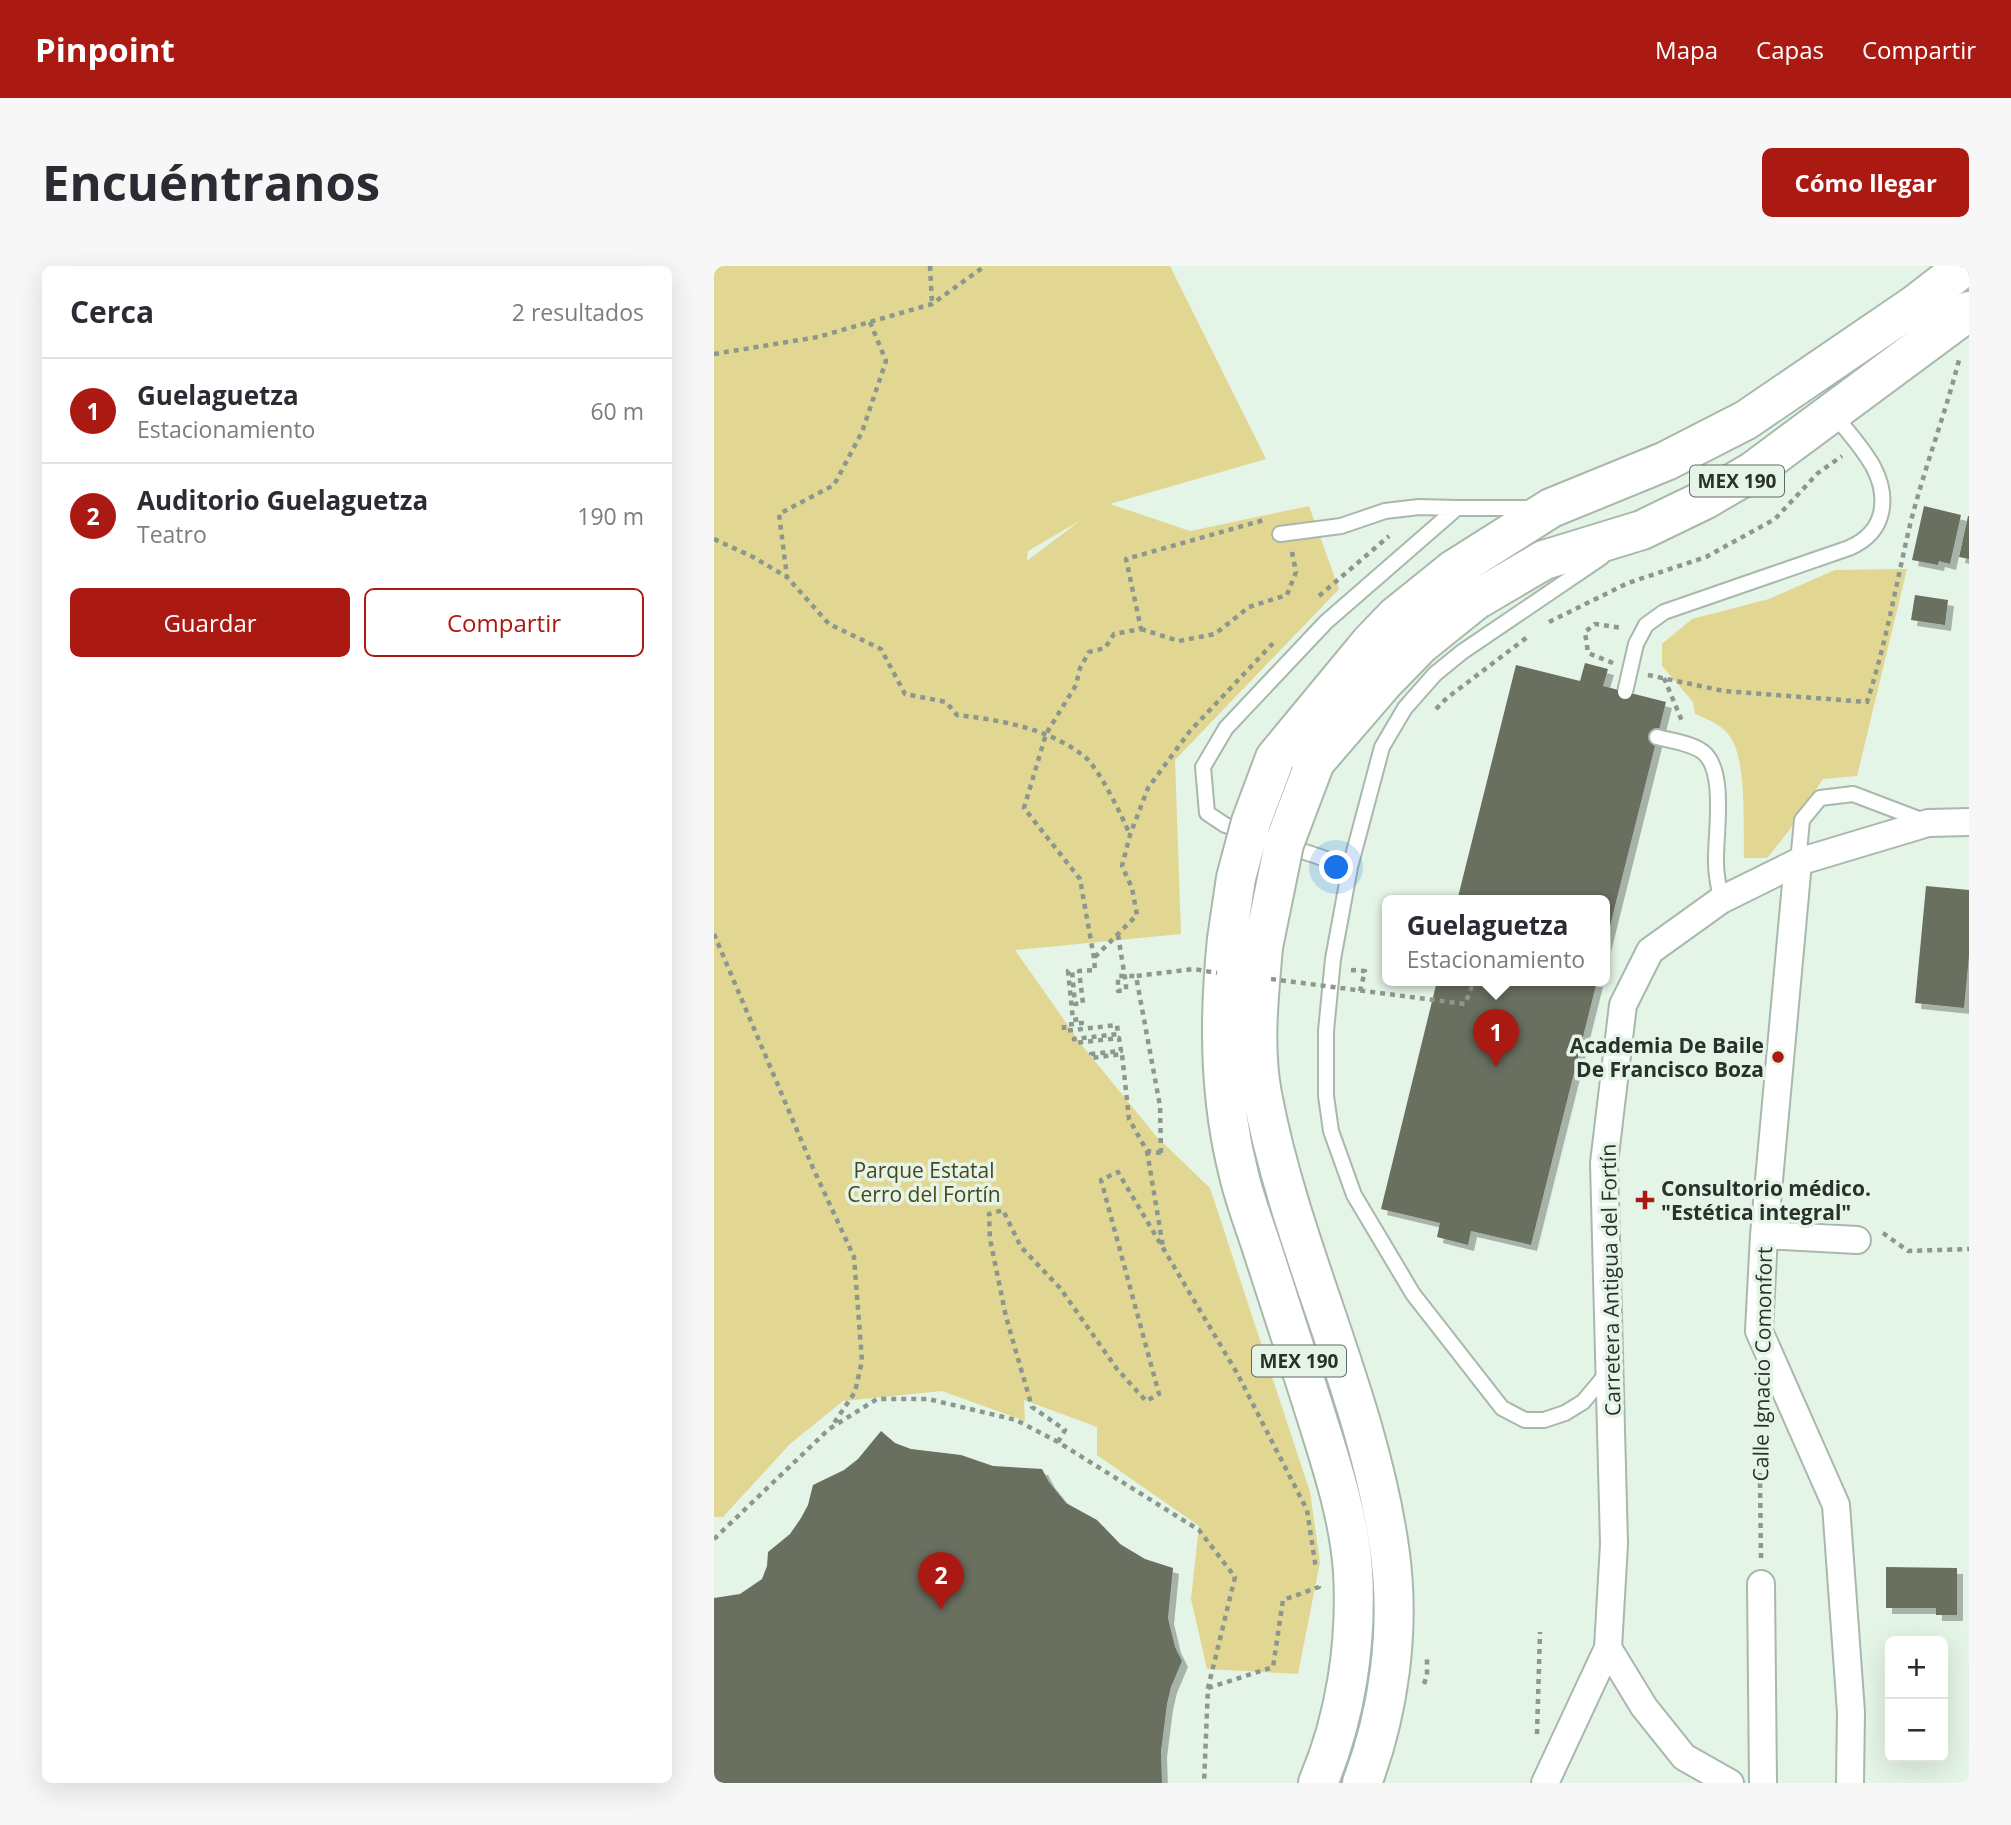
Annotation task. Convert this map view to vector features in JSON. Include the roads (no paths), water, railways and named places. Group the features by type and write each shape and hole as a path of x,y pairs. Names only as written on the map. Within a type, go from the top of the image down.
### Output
{"main road":[{"name":"MEX 190","path":"1318,1783 1339,1723 1348,1680 1353,1570 1348,1531 1334,1471 1237,1163 1227,1112 1221,1033 1223,956 1236,878 1248,834 1275,758 1370,643 1396,616 1453,570 1551,508 1666,461 1746,420 1916,304 1965,266"},
{"name":"MEX 190","path":"1362,1783 1375,1746 1392,1649 1390,1554 1360,1423 1292,1209 1262,1094 1259,1067 1258,1006 1261,962 1284,844 1315,762 1383,683 1420,645 1476,600 1544,560 1642,530 1704,500 1752,472 1969,311"}],"street":[{"name":"Carretera Antigua del Fortín","path":"1545,1783 1608,1648 1614,1544 1604,1163 1623,1005 1650,951 1721,900 1798,862 1928,823 1969,822"},
{"name":"Calle Ignacio Comonfort","path":"1798,862 1764,1235 1759,1331 1836,1505 1851,1712 1850,1783"},
{"path":"1764,1235 1857,1240"},
{"path":"1761,1584 1763,1783"},
{"path":"1608,1648 1644,1707 1685,1757 1730,1783"}],"lane":[{"path":"1625,692 1638,639 1651,621 1664,612 1849,548 1868,537 1874,530 1880,516 1882,489 1874,467 1832,412"},
{"path":"1280,534 1342,527 1385,511 1419,507 1551,508"},
{"path":"1350,867 1225,825 1206,813 1203,767 1226,728 1326,622 1457,508"},
{"path":"1610,1370 1583,1402 1565,1413 1544,1420 1525,1420 1502,1408 1413,1294 1354,1195 1331,1131 1326,1096 1326,1031 1333,958 1350,867 1382,747 1393,726 1420,690 1462,652 1642,530"},
{"path":"1657,737 1694,747 1709,758 1716,771 1716,864 1721,900"},
{"path":"1798,862 1802,820 1820,798 1853,794 1928,823"}],"place":[{"name":"Academia De Baile De Francisco Boza","path":"1778,1057"},
{"name":"Guelaguetza","path":"1496,1067"},
{"name":"Consultorio médico. \"Estética integral\"","path":"1645,1200"},
{"name":"Auditorio Guelaguetza","path":"941,1610"}],"park label":[{"name":"Parque Estatal Cerro del Fortín","path":"924,1182"}]}
